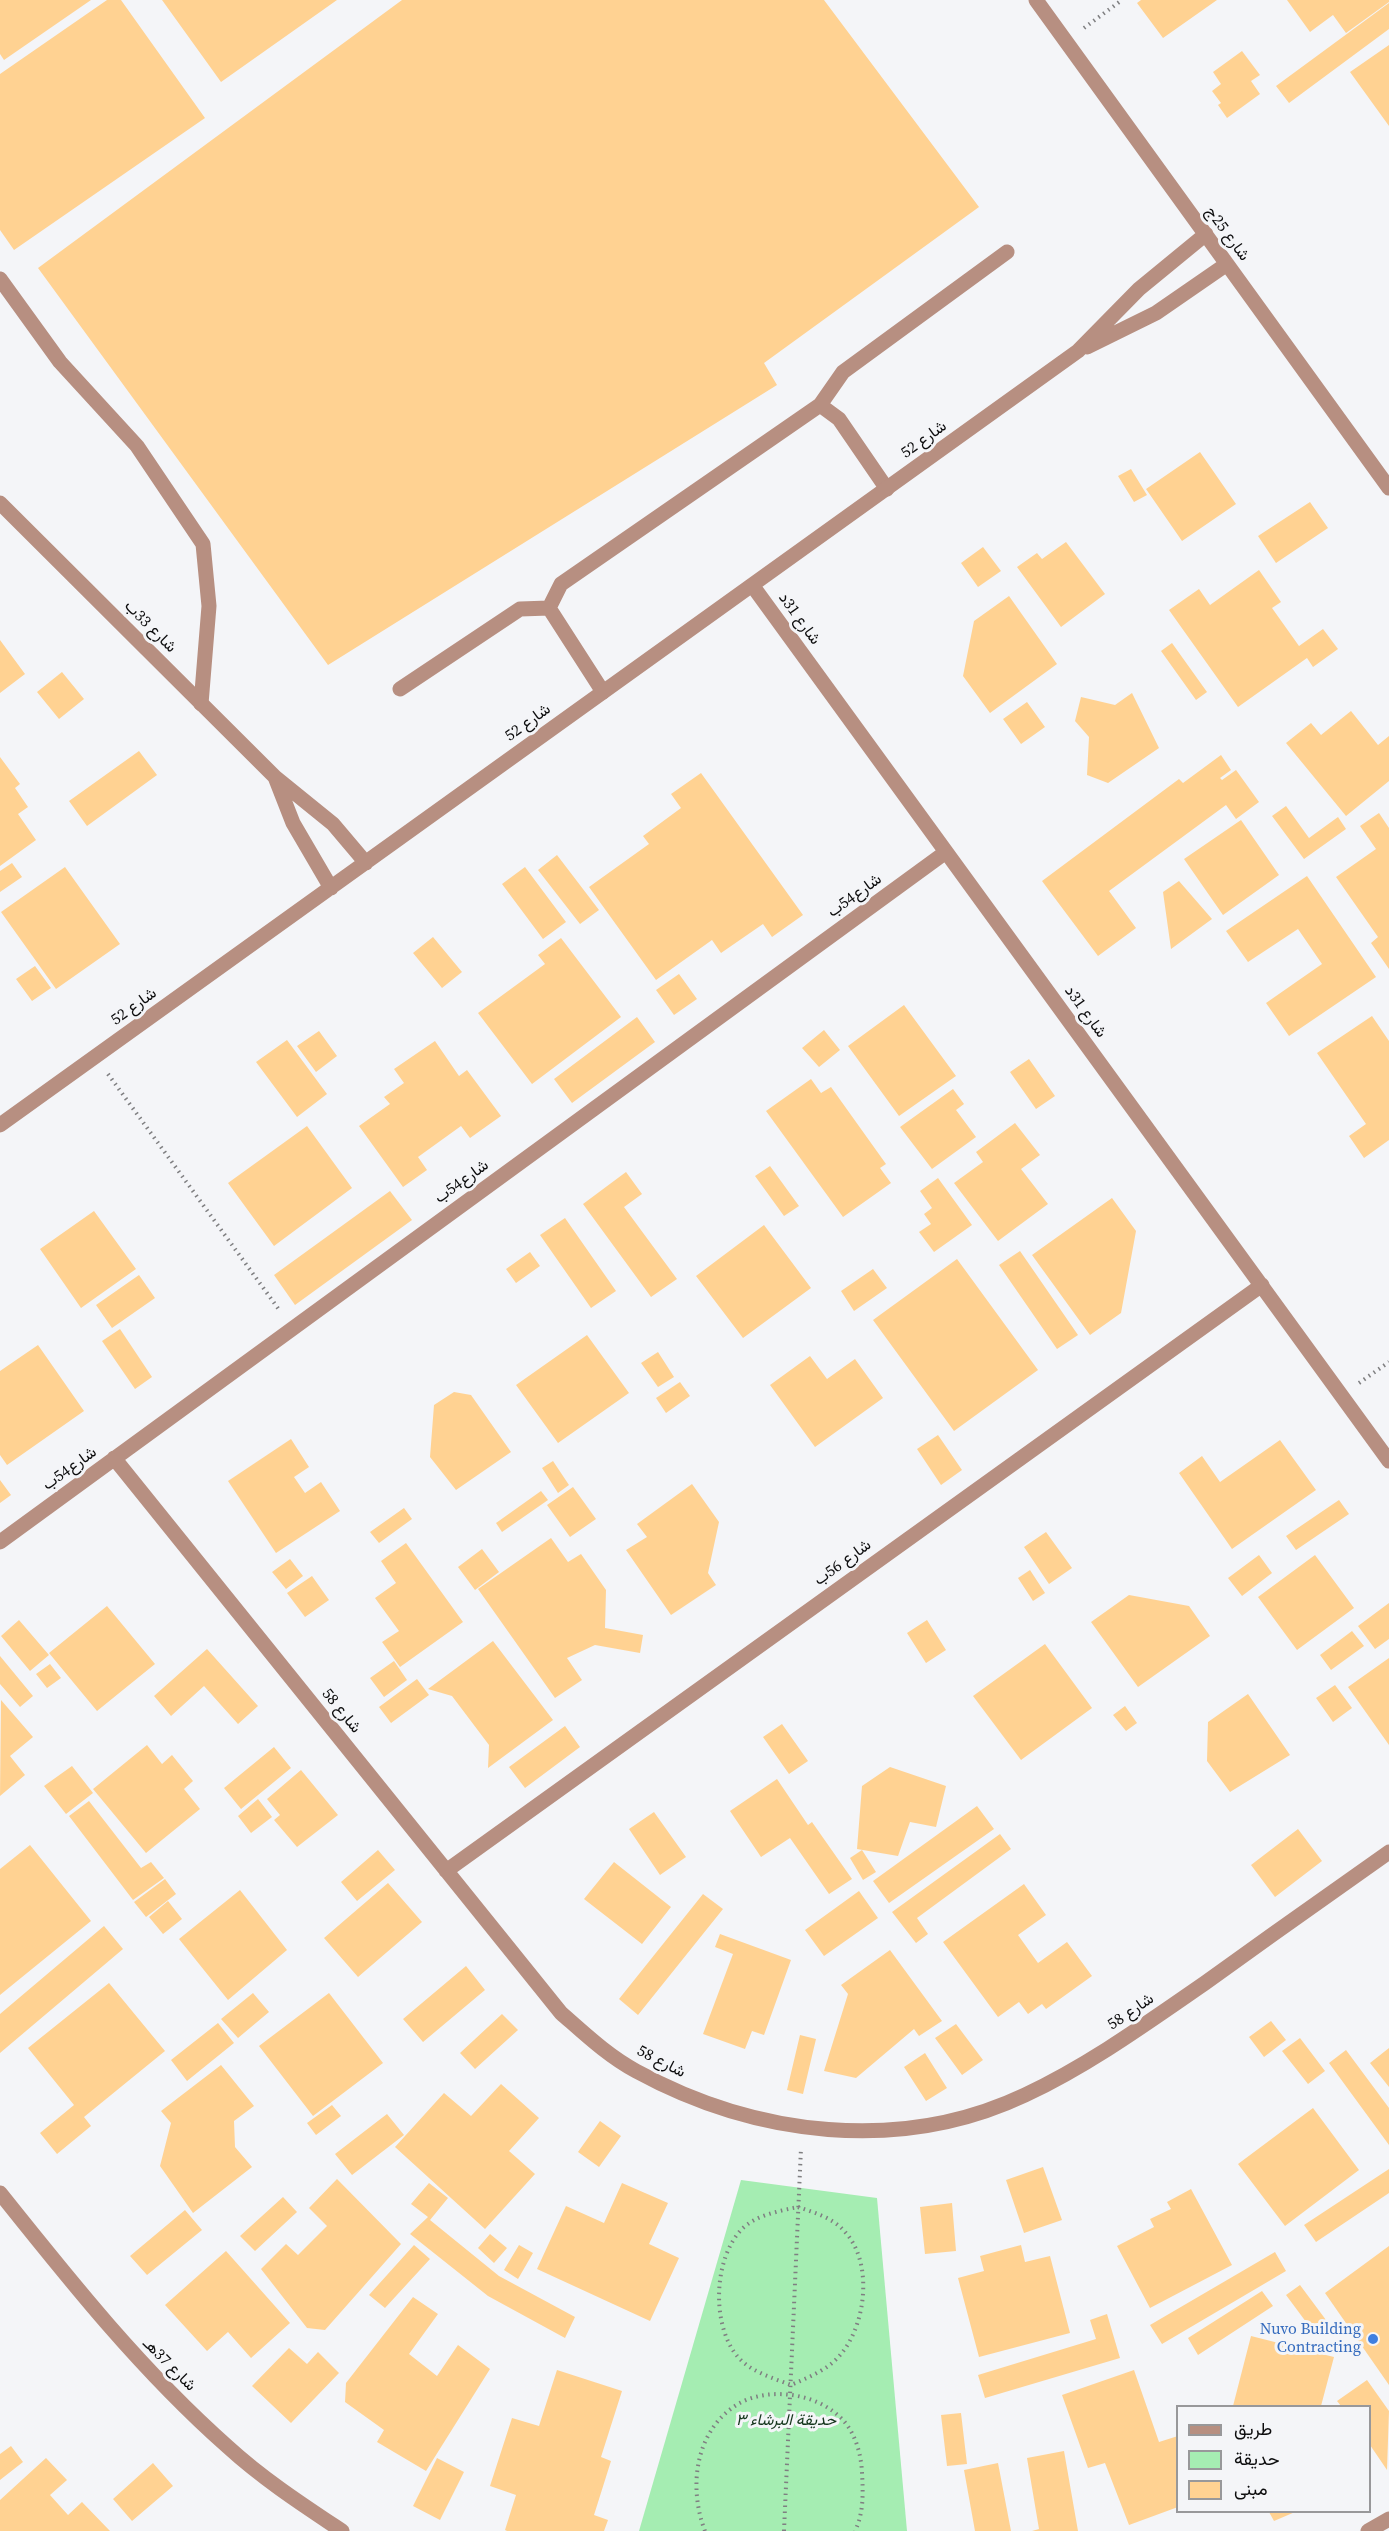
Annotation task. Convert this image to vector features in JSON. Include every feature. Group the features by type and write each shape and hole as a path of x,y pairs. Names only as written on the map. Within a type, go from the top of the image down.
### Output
{"street":[{"name":"شارع 25ج","path":"1036,0 1389,488"},
{"name":"شارع 52","path":"0,1125 1078,351 1139,289 1206,234"},
{"path":"549,608 561,584 820,405 843,372 1007,252"},
{"name":"شارع 52","path":"1078,351 1156,313 1227,264"},
{"path":"0,279 60,362 137,446 203,544 208,606 201,704"},
{"path":"820,405 839,419 887,489"},
{"name":"شارع 33ب","path":"0,503 275,777 333,824 366,863"},
{"name":"شارع 31د","path":"752,585 1389,1461"},
{"path":"400,689 520,609 549,608"},
{"path":"549,608 603,692"},
{"name":"شارع 33ب","path":"275,777 293,823 331,888"},
{"name":"شارع54ب","path":"0,1542 946,852"},
{"name":"شارع 56ب","path":"446,1871 1262,1285"},
{"name":"شارع 58","path":"114,1458 561,2013 596,2044 634,2071 686,2094 760,2120 801,2128 856,2132 926,2126 959,2119 1025,2096 1082,2066 1144,2025 1389,1852"},
{"name":"شارع 37هـ","path":"0,2193 78,2292 124,2345 173,2395 229,2448 289,2496 342,2531"},
{"path":"1368,2531 1389,2518"}],"path":[{"path":"1066,41 1122,0"},
{"path":"95,1057 293,1328"},
{"path":"1342,1396 1389,1362"},
{"path":"784,2531 801,2128"},
{"path":"798,2207 823,2215 846,2232 859,2253 863,2278 862,2304 855,2332 841,2355 819,2373 790,2385 761,2374 738,2357 724,2332 719,2309 720,2278 727,2251 743,2228 765,2215 798,2207"},
{"path":"705,2531 699,2518 696,2494 697,2469 703,2445 726,2413 740,2403 764,2395 790,2395 810,2399 830,2409 846,2424 856,2441 861,2460 863,2504 855,2531"}],"green space":[{"name":"حديقة البرشاء ٣","path":"741,2180 877,2198 907,2531 639,2531"}],"building":[{"path":"0,0 91,0 4,60 0,54"},
{"path":"107,0 121,0 205,118 14,250 0,230 0,74"},
{"path":"162,0 337,0 221,82"},
{"path":"402,0 824,0 979,207 764,363 777,385 328,665 38,268"},
{"path":"1141,0 1217,0 1163,38 1137,3"},
{"path":"1287,0 1389,0 1389,2 1346,33 1333,15 1310,32"},
{"path":"1389,3 1389,29 1289,103 1276,86"},
{"path":"1389,45 1389,126 1350,72"},
{"path":"1242,51 1260,75 1251,81 1260,94 1227,118 1218,105 1221,103 1212,91 1221,84 1213,72"},
{"path":"1200,452 1236,504 1182,541 1146,489"},
{"path":"1131,469 1147,495 1134,502 1118,476"},
{"path":"1310,502 1328,528 1276,563 1258,536"},
{"path":"1066,542 1105,594 1061,627 1017,567 1037,553 1042,559"},
{"path":"983,547 1001,571 978,587 961,563"},
{"path":"1259,570 1281,602 1272,608 1299,646 1323,629 1338,649 1313,667 1307,658 1238,707 1169,610 1199,589 1210,605"},
{"path":"1009,596 1057,664 990,713 963,676 974,621"},
{"path":"0,640 25,674 0,693"},
{"path":"1172,643 1207,692 1196,700 1161,651"},
{"path":"62,672 84,699 59,719 37,692"},
{"path":"1132,693 1159,748 1108,783 1087,775 1089,737 1075,721 1081,697 1115,705"},
{"path":"1027,702 1045,727 1021,744 1003,719"},
{"path":"1351,711 1378,745 1389,736 1389,781 1346,816 1286,743 1311,723 1321,735"},
{"path":"139,751 157,775 87,826 69,801"},
{"path":"1221,755 1231,770 1220,778 1222,780 1236,770 1259,802 1236,819 1226,805 1109,891 1136,928 1098,956 1042,881 1179,779 1183,783"},
{"path":"0,757 20,784 15,788 28,807 18,814 36,840 0,866"},
{"path":"701,773 803,915 772,937 763,924 721,953 712,940 656,980 589,887 649,844 643,836 681,808 671,794"},
{"path":"1286,806 1309,838 1338,817 1346,829 1304,859 1272,816"},
{"path":"1379,813 1389,828 1389,969 1371,943 1378,937 1336,877 1376,849 1360,826"},
{"path":"1241,820 1279,875 1223,915 1184,859"},
{"path":"557,855 599,910 580,924 538,870"},
{"path":"12,863 22,877 0,892 0,871"},
{"path":"65,867 120,944 56,989 1,912"},
{"path":"525,867 566,922 543,939 502,884"},
{"path":"1307,876 1376,977 1289,1036 1266,1003 1322,964 1298,929 1248,962 1226,931"},
{"path":"1179,881 1212,919 1171,949 1163,892"},
{"path":"433,937 462,972 442,988 413,953"},
{"path":"561,938 621,1017 532,1084 478,1013 545,964 538,955"},
{"path":"35,966 51,988 32,1001 16,979"},
{"path":"679,974 697,999 674,1015 656,990"},
{"path":"904,1005 956,1076 899,1116 848,1046"},
{"path":"1372,1016 1389,1041 1389,1140 1364,1158 1349,1136 1366,1124 1317,1053"},
{"path":"637,1017 655,1042 572,1103 554,1079"},
{"path":"824,1030 840,1050 819,1067 802,1048"},
{"path":"319,1031 337,1056 316,1072 297,1046"},
{"path":"287,1040 327,1094 297,1117 256,1062"},
{"path":"435,1041 459,1076 467,1070 501,1116 470,1138 461,1126 418,1157 427,1170 403,1187 359,1126 390,1104 384,1097 404,1083 394,1069"},
{"path":"1029,1059 1055,1096 1036,1109 1010,1072"},
{"path":"811,1079 821,1093 831,1087 886,1164 880,1168 891,1183 843,1217 766,1111"},
{"path":"953,1089 964,1104 956,1110 976,1137 932,1169 900,1127"},
{"path":"1015,1123 1040,1155 1021,1169 1048,1204 998,1241 954,1183 983,1162 976,1152"},
{"path":"307,1126 352,1188 274,1246 228,1183"},
{"path":"770,1166 799,1206 784,1216 755,1176"},
{"path":"626,1172 642,1194 624,1207 677,1279 651,1297 583,1204"},
{"path":"938,1178 972,1225 934,1252 919,1232 931,1224 924,1214 932,1208 920,1191"},
{"path":"390,1191 412,1220 295,1305 274,1275"},
{"path":"1112,1198 1136,1231 1121,1313 1090,1335 1032,1255"},
{"path":"94,1211 136,1269 81,1308 40,1249"},
{"path":"565,1218 616,1291 591,1308 540,1235"},
{"path":"764,1225 811,1288 743,1338 696,1276"},
{"path":"1020,1251 1078,1335 1057,1349 999,1265"},
{"path":"530,1252 540,1266 516,1283 506,1269"},
{"path":"957,1259 1038,1370 954,1431 873,1320"},
{"path":"873,1269 887,1288 854,1311 841,1291"},
{"path":"139,1275 155,1298 112,1328 96,1305"},
{"path":"120,1329 152,1377 135,1389 102,1341"},
{"path":"587,1335 629,1393 558,1443 516,1385"},
{"path":"38,1345 84,1411 7,1465 0,1455 0,1371"},
{"path":"658,1352 674,1377 658,1387 641,1363"},
{"path":"810,1356 827,1379 855,1359 883,1398 815,1447 770,1385"},
{"path":"680,1382 690,1396 666,1413 656,1398"},
{"path":"454,1392 471,1395 511,1452 456,1490 430,1457 434,1405"},
{"path":"938,1435 962,1470 941,1485 917,1449"},
{"path":"291,1439 309,1467 294,1477 305,1493 321,1482 340,1511 276,1553 228,1481"},
{"path":"1280,1440 1316,1490 1232,1549 1179,1473 1202,1456 1220,1482"},
{"path":"553,1461 569,1485 558,1493 542,1468"},
{"path":"0,1480 11,1495 0,1503"},
{"path":"692,1484 719,1522 708,1573 716,1585 671,1615 626,1550 647,1537 637,1524"},
{"path":"573,1487 596,1519 570,1537 547,1505"},
{"path":"541,1491 548,1500 502,1532 496,1523"},
{"path":"1339,1500 1349,1514 1296,1550 1286,1536"},
{"path":"404,1508 412,1519 379,1543 370,1532"},
{"path":"1046,1532 1072,1568 1049,1584 1024,1547"},
{"path":"551,1538 568,1562 581,1554 606,1590 605,1628 643,1635 640,1653 595,1645 567,1658 582,1680 555,1698 478,1589"},
{"path":"406,1543 463,1622 400,1667 382,1642 399,1631 375,1598 396,1583 381,1561"},
{"path":"482,1549 499,1572 475,1590 458,1567"},
{"path":"1259,1555 1272,1573 1242,1596 1228,1578"},
{"path":"1315,1555 1354,1608 1297,1650 1258,1597"},
{"path":"290,1559 303,1576 286,1589 272,1572"},
{"path":"1030,1570 1045,1593 1033,1601 1018,1578"},
{"path":"312,1576 329,1600 305,1617 287,1593"},
{"path":"1129,1595 1189,1606 1210,1636 1138,1687 1091,1622"},
{"path":"1389,1603 1389,1639 1375,1649 1358,1626"},
{"path":"107,1606 155,1664 97,1711 49,1653"},
{"path":"19,1620 49,1655 30,1671 1,1636"},
{"path":"927,1620 946,1650 926,1663 907,1633"},
{"path":"1352,1631 1364,1646 1331,1670 1320,1655"},
{"path":"493,1641 553,1720 488,1768 489,1745 452,1696 428,1689"},
{"path":"1045,1644 1092,1708 1021,1760 973,1696"},
{"path":"207,1649 258,1706 238,1724 204,1686 171,1716 154,1696"},
{"path":"0,1656 33,1696 20,1707 0,1684"},
{"path":"1389,1658 1389,1745 1348,1687"},
{"path":"394,1661 407,1680 384,1697 370,1678"},
{"path":"50,1664 61,1678 47,1688 36,1674"},
{"path":"417,1679 429,1695 391,1723 379,1707"},
{"path":"1335,1685 1352,1708 1333,1722 1316,1698"},
{"path":"1248,1694 1290,1755 1230,1792 1207,1761 1208,1722"},
{"path":"1,1700 33,1737 10,1756 25,1775 0,1796"},
{"path":"1125,1706 1137,1723 1126,1731 1113,1715"},
{"path":"782,1724 808,1761 789,1774 763,1737"},
{"path":"565,1726 580,1747 525,1788 509,1767"},
{"path":"147,1745 162,1764 172,1755 193,1781 184,1789 200,1809 146,1853 93,1789"},
{"path":"274,1747 291,1768 241,1809 224,1788"},
{"path":"72,1766 93,1793 66,1814 44,1786"},
{"path":"890,1767 946,1786 936,1827 910,1822 898,1856 857,1849 862,1786"},
{"path":"301,1770 338,1815 297,1847 274,1820 280,1815 267,1799"},
{"path":"777,1779 808,1825 812,1822 852,1879 829,1894 790,1838 761,1857 730,1811"},
{"path":"258,1799 272,1817 251,1833 238,1816"},
{"path":"89,1801 141,1868 151,1862 164,1878 133,1900 69,1816"},
{"path":"977,1806 994,1829 889,1903 873,1881"},
{"path":"654,1812 686,1857 660,1875 629,1829"},
{"path":"1298,1829 1322,1861 1275,1897 1251,1865"},
{"path":"1000,1834 1011,1849 917,1918 928,1934 916,1943 892,1912"},
{"path":"30,1845 91,1921 0,1995 0,1869"},
{"path":"378,1850 395,1870 357,1901 341,1882"},
{"path":"862,1850 876,1872 863,1880 850,1858"},
{"path":"614,1862 671,1907 642,1944 584,1899"},
{"path":"165,1879 176,1894 146,1917 134,1902"},
{"path":"388,1883 422,1922 358,1977 324,1938"},
{"path":"1024,1884 1046,1915 1018,1935 1038,1963 1067,1942 1092,1976 1046,2009 1042,2004 1028,2014 1019,2002 998,2017 943,1942"},
{"path":"240,1890 287,1950 228,2000 179,1939"},
{"path":"859,1891 878,1918 824,1956 805,1930"},
{"path":"703,1894 723,1909 638,2015 619,1999"},
{"path":"168,1901 182,1919 163,1934 149,1917"},
{"path":"104,1926 123,1949 0,2053 0,2014"},
{"path":"720,1934 791,1960 764,2035 752,2031 745,2049 703,2034 733,1954 715,1947"},
{"path":"890,1950 942,2021 919,2036 914,2029 856,2078 824,2071 848,1994 841,1985"},
{"path":"466,1966 485,1990 423,2042 403,2019"},
{"path":"109,1983 165,2051 84,2117 91,2126 57,2154 40,2133 74,2105 28,2048"},
{"path":"253,1993 269,2012 238,2038 221,2019"},
{"path":"329,1993 383,2063 313,2116 259,2046"},
{"path":"502,2014 518,2030 475,2069 460,2053"},
{"path":"1271,2021 1286,2040 1264,2057 1249,2037"},
{"path":"218,2023 234,2043 187,2081 171,2060"},
{"path":"956,2024 983,2060 962,2075 935,2038"},
{"path":"800,2035 816,2039 803,2094 787,2090"},
{"path":"1300,2038 1325,2071 1308,2084 1282,2051"},
{"path":"1389,2048 1389,2087 1370,2063"},
{"path":"1346,2050 1389,2108 1389,2145 1329,2063"},
{"path":"925,2053 947,2088 926,2101 904,2067"},
{"path":"221,2065 254,2106 234,2121 235,2147 252,2167 193,2213 160,2166 171,2123 161,2111"},
{"path":"501,2084 539,2118 509,2151 535,2174 485,2229 395,2147 444,2093 471,2116"},
{"path":"332,2105 341,2116 316,2135 307,2123"},
{"path":"1313,2108 1359,2170 1285,2226 1238,2164"},
{"path":"387,2114 404,2135 352,2175 335,2154"},
{"path":"600,2121 621,2136 599,2167 578,2152"},
{"path":"1043,2167 1062,2220 1024,2233 1006,2180"},
{"path":"1389,2169 1389,2193 1316,2242 1304,2225"},
{"path":"337,2179 401,2244 325,2330 307,2328 261,2269 286,2244 298,2255 327,2226 309,2208"},
{"path":"429,2183 448,2198 430,2220 499,2276 575,2317 565,2338 488,2296 410,2234 428,2217 411,2204"},
{"path":"622,2183 668,2203 649,2244 679,2258 650,2321 537,2269 566,2206 604,2223"},
{"path":"1191,2189 1232,2265 1150,2308 1117,2246 1154,2227 1150,2219 1171,2209 1167,2202"},
{"path":"283,2197 297,2212 255,2251 240,2236"},
{"path":"952,2203 956,2251 925,2254 920,2207"},
{"path":"185,2210 202,2230 147,2275 130,2256"},
{"path":"490,2234 507,2248 494,2263 478,2248"},
{"path":"414,2245 430,2259 385,2308 369,2295"},
{"path":"519,2245 533,2253 518,2279 504,2270"},
{"path":"1021,2245 1025,2262 1050,2256 1070,2333 979,2357 958,2278 984,2271 980,2256"},
{"name":"Nuvo Building Contracting","path":"1389,2246 1389,2385 1325,2293"},
{"path":"226,2251 290,2323 251,2358 228,2332 207,2351 165,2305"},
{"path":"1275,2252 1286,2271 1162,2344 1150,2325"},
{"path":"1300,2285 1326,2320 1312,2330 1286,2295"},
{"path":"1262,2291 1273,2306 1198,2355 1188,2338"},
{"path":"413,2297 438,2314 409,2354 437,2376 458,2345 490,2369 426,2471 377,2442 384,2430 345,2402 346,2383"},
{"path":"1107,2314 1120,2358 985,2398 978,2375 1096,2339 1090,2320"},
{"path":"1251,2336 1334,2357 1321,2405 1233,2405"},
{"path":"289,2348 307,2364 318,2352 339,2373 291,2423 252,2386"},
{"path":"557,2370 622,2391 601,2457 611,2461 594,2515 608,2520 604,2531 507,2531 505,2530 516,2495 490,2486 512,2418 539,2426"},
{"path":"1134,2370 1159,2442 1176,2437 1176,2508 1129,2525 1105,2463 1088,2468 1062,2395"},
{"path":"1367,2380 1389,2411 1387,2470 1371,2446 1371,2405 1340,2405 1337,2401"},
{"path":"961,2413 967,2464 947,2466 941,2415"},
{"path":"11,2446 23,2462 0,2480 0,2454"},
{"path":"1064,2451 1078,2531 1032,2531 1039,2529 1027,2458"},
{"path":"46,2458 67,2480 50,2495 68,2515 82,2502 110,2531 0,2531 0,2500"},
{"path":"437,2458 464,2472 440,2520 413,2506"},
{"path":"153,2463 173,2486 132,2521 113,2499"},
{"path":"998,2463 1011,2531 975,2531 964,2470"},
{"path":"1270,2513 1293,2513 1274,2521"}],"place":[{"name":"Nuvo Building Contracting","path":"1373,2339"}]}
